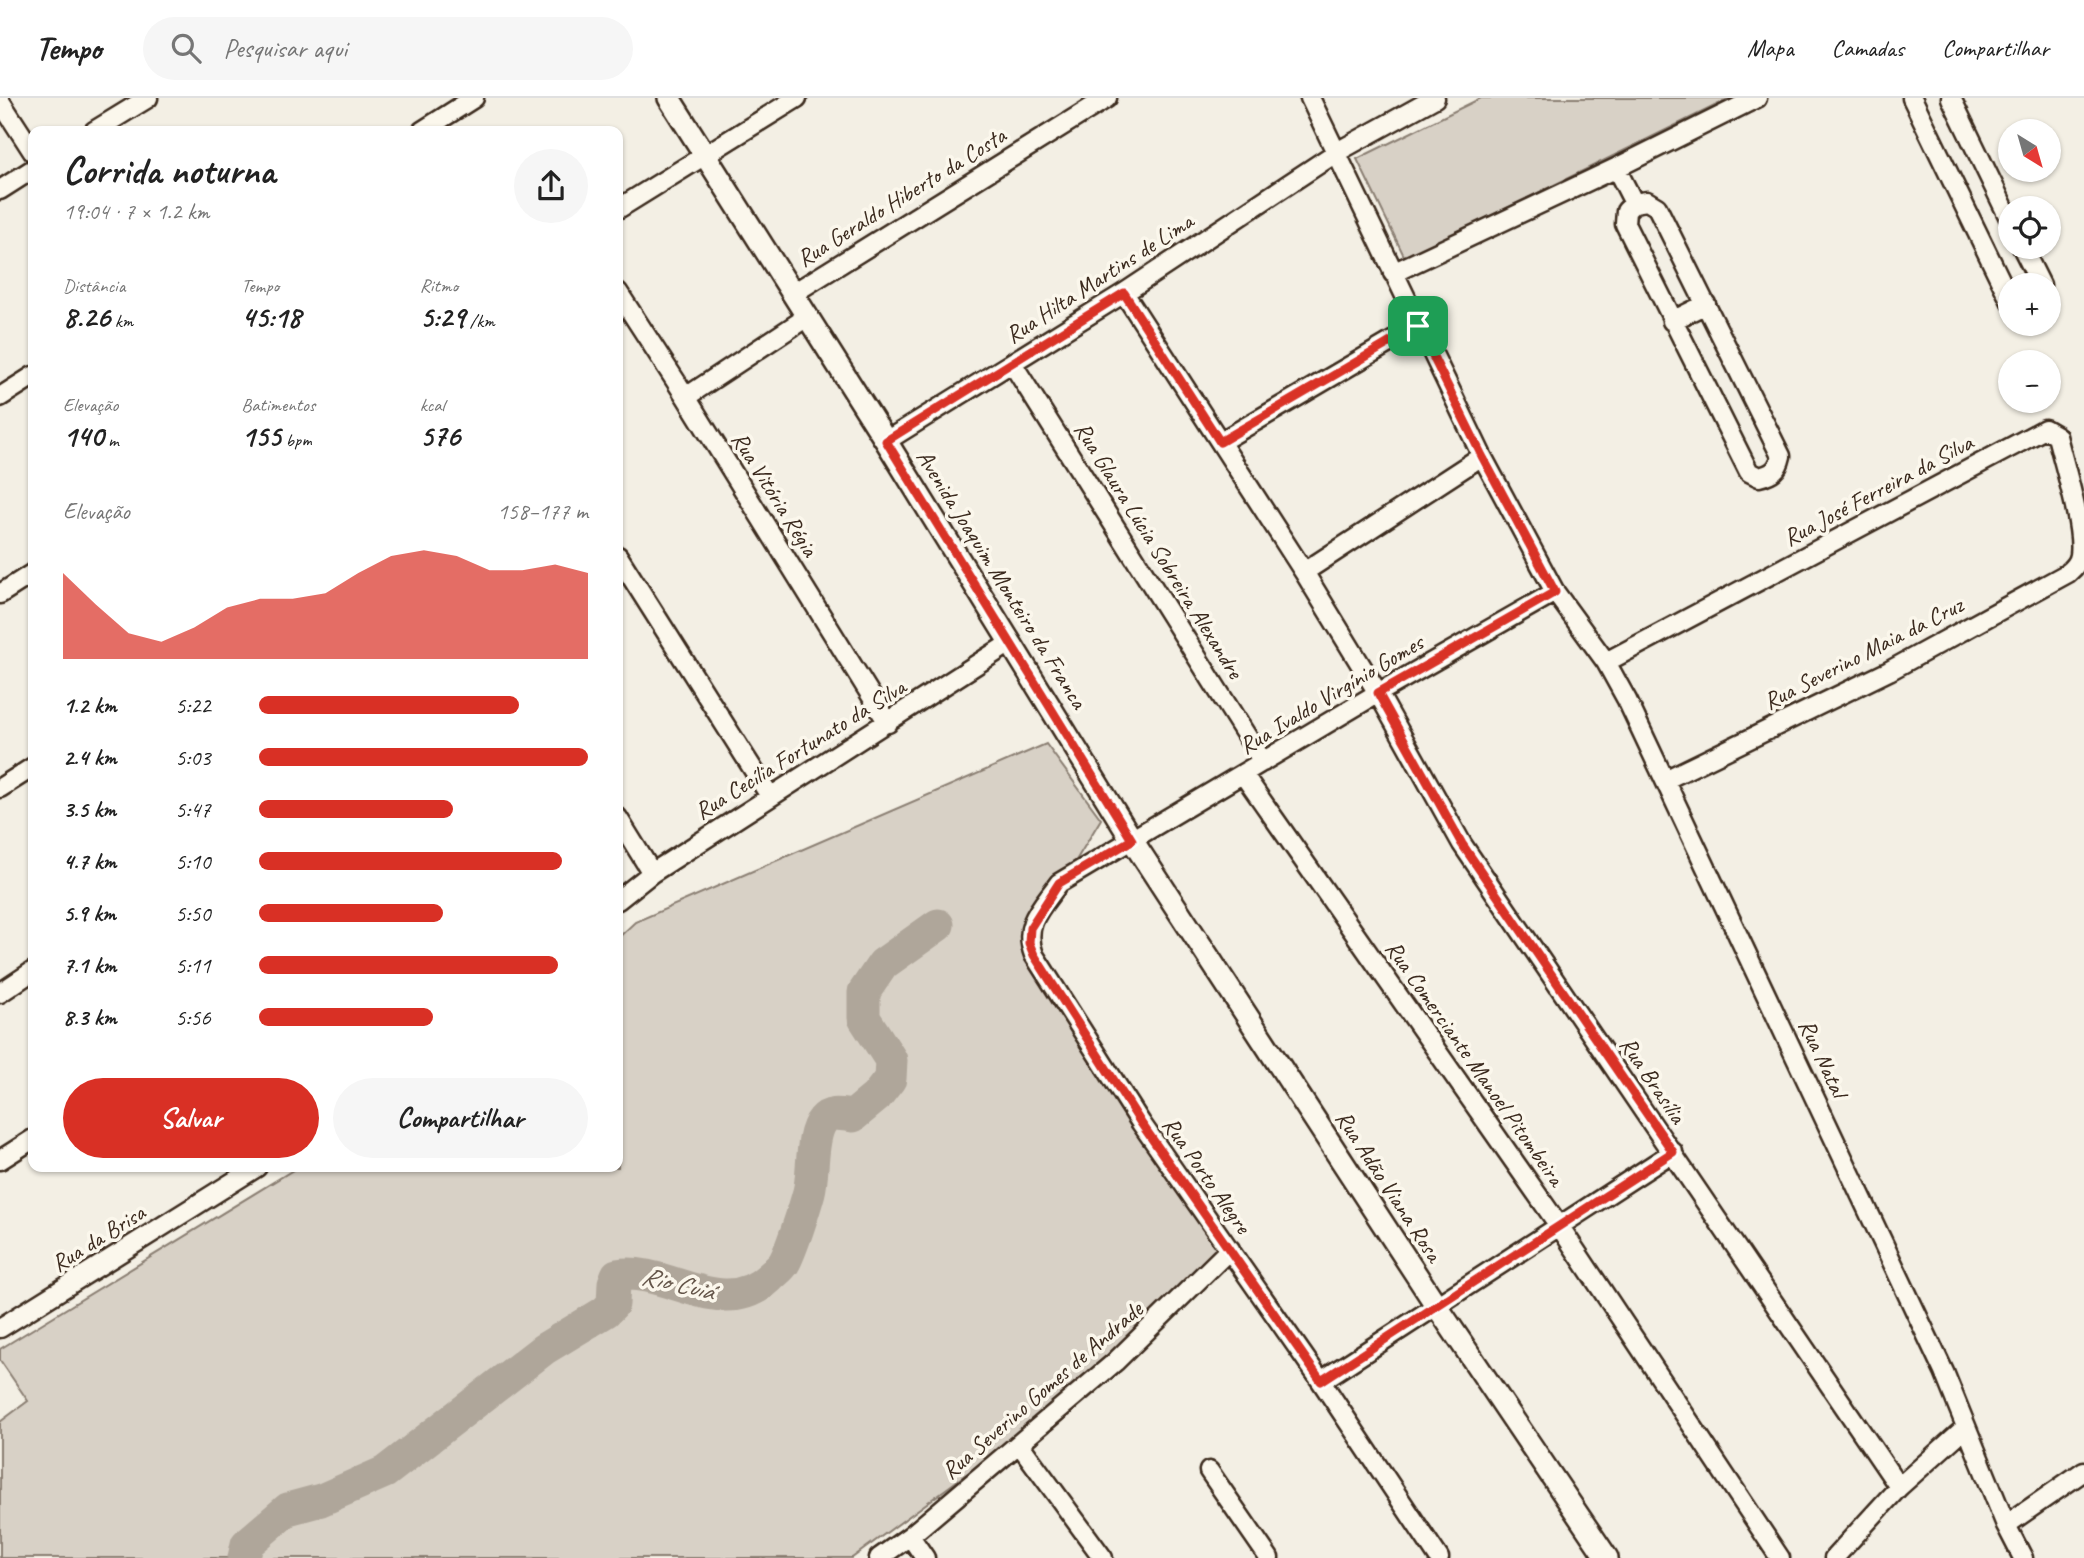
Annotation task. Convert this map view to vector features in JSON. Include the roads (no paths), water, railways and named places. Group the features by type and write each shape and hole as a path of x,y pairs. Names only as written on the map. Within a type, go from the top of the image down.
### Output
{"street":[{"path":"102,126 148,98"},
{"path":"430,126 474,98"},
{"name":"Avenida Joaquim Monteiro da Franca","path":"669,98 886,441 1132,840"},
{"path":"623,206 797,98"},
{"name":"Rua Geraldo Hiberto da Costa","path":"792,294 1107,98"},
{"name":"Rua Natal","path":"1310,98 1482,456 1555,592 1606,662 1665,780 1944,1372 2006,1525 2023,1558"},
{"name":"Rua Hilta Martins de Lima","path":"886,441 1124,293 1336,152 1435,98"},
{"path":"1393,273 1616,169 1757,98"},
{"path":"1912,98 1998,275"},
{"path":"1951,98 1998,196"},
{"path":"0,101 28,144"},
{"path":"1616,169 1634,203"},
{"path":"0,190 28,172"},
{"path":"1647,201 1657,207 1706,304 1781,456 1779,466 1770,475 1759,477 1749,472 1672,321 1625,224 1626,211 1634,203 1647,201"},
{"name":"Rua Brasília","path":"1124,293 1304,572 1378,693 1462,844 1899,1487"},
{"name":"Rua Vitória Régia","path":"623,300 888,723"},
{"path":"1672,321 1706,304"},
{"path":"686,397 807,317"},
{"path":"1220,442 1418,326"},
{"name":"Rua Glaura Lúcia Sobreira Alexandre","path":"1013,363 1263,762"},
{"path":"0,397 28,379"},
{"name":"Rua José Ferreira da Silva","path":"1606,662 2045,429 2057,436 2080,535 2078,563"},
{"path":"1304,572 1482,456"},
{"name":"Rua Severino Maia da Cruz","path":"1665,780 1889,671 2068,573 2078,563"},
{"path":"623,564 770,796"},
{"path":"0,594 28,576"},
{"name":"Rua Ivaldo Virgínio Gomes","path":"1132,840 1378,693 1555,592"},
{"name":"Rua Cecília Fortunato da Silva","path":"623,896 652,873 1010,643"},
{"path":"0,788 28,770"},
{"name":"Rua Comerciante Manoel Pitombeira","path":"1244,774 1560,1227 1780,1558"},
{"path":"623,826 652,873"},
{"name":"Rua Porto Alegre","path":"1132,840 1059,883 1030,928 1029,943 1034,955 1141,1123 1321,1381 1439,1558"},
{"name":"Rua Adão Viana Rosa","path":"1132,840 1436,1305 1608,1558"},
{"path":"0,993 28,974"},
{"path":"0,1160 28,1142"},
{"path":"1321,1381 1673,1152"},
{"name":"Rua da Brisa","path":"0,1328 249,1172"},
{"name":"Rua Severino Gomes de Andrade","path":"879,1558 1020,1444 1115,1362 1230,1249"},
{"path":"1834,1558 1899,1487 1966,1427"},
{"path":"1020,1444 1103,1558"},
{"path":"1209,1471 1269,1558"},
{"path":"2006,1525 2084,1471"},
{"path":"909,1536 925,1558"}],"waterway":[{"name":"Rio Cuiá","path":"244,1558 247,1544 288,1509 321,1500 385,1472 544,1349 605,1312 613,1304 617,1275 636,1274 694,1290 733,1295 751,1290 769,1278 783,1265 798,1229 811,1184 816,1135 823,1120 829,1115 853,1116 876,1097 890,1079 891,1060 864,1018 864,992 883,964 938,925"}]}
